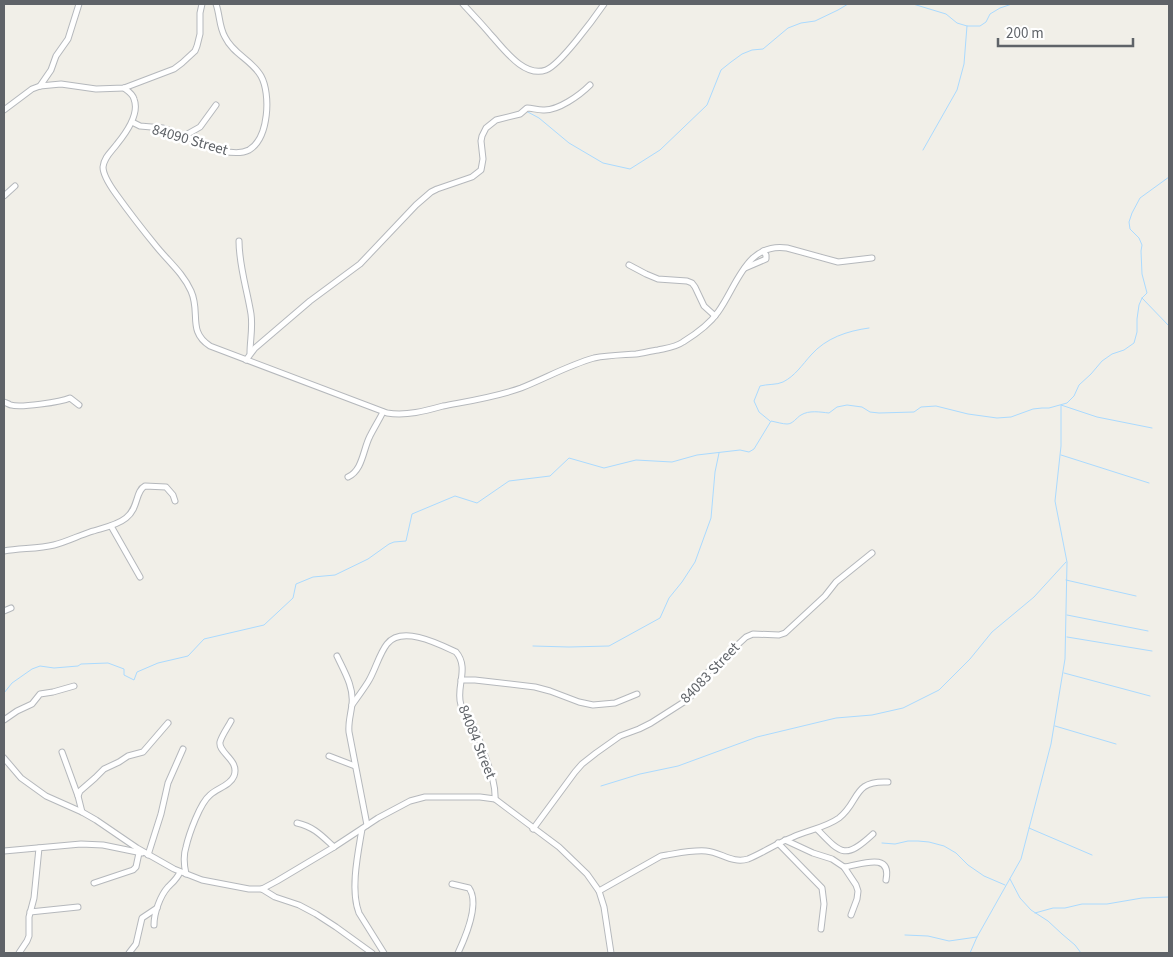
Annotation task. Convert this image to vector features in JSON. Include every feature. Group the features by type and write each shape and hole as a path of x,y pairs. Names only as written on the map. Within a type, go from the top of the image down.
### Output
{"street":[{"path":"40,86 48,75 56,56 68,39 79,4"},
{"path":"4,110 32,89 40,86 62,84 96,89 124,88 174,69 195,51 200,34 202,4"},
{"name":"84090 Street","path":"132,122 140,126 163,128 223,151 242,153 251,149 259,141 266,126 267,92 264,80 260,73 233,50 224,36 216,4"},
{"path":"462,4 514,60 530,69 541,71 552,67 560,59 591,23 604,4"},
{"path":"246,360 250,353 310,301 356,268 416,205 431,192 472,177 481,170 483,159 481,139 486,128 496,120 520,114 525,110 552,109 572,99 590,85"},
{"path":"124,88 135,100 132,122 106,159 103,170 129,213 156,247 182,274 188,284 195,304 197,331 200,339 210,346 383,412 406,414 486,398 523,387 585,361 602,356 636,354 681,344 715,316 743,269 754,256 764,251 775,248 787,248 838,262 872,258"},
{"path":"184,136 200,127 216,105"},
{"path":"4,196 16,186"},
{"path":"238,241 240,265 251,315 250,353"},
{"path":"629,265 658,278 692,283 704,306 715,316"},
{"path":"4,402 18,406 62,401 70,398 79,405"},
{"path":"348,477 354,474 359,466 369,437 383,412"},
{"path":"4,551 55,545 111,526 130,515 137,503 140,488 145,486 166,487 173,495 175,501"},
{"path":"111,526 140,577"},
{"name":"84083 Street","path":"533,829 582,764 620,736 651,723 687,700 696,691 708,672 746,637 754,634 779,635 788,631 825,596 839,579 872,553"},
{"path":"4,611 11,608"},
{"name":"84084 Street","path":"352,705 368,682 384,648 391,639 400,636 414,636 456,652 462,663 461,707 477,734 494,785 495,799"},
{"path":"337,656 350,686 352,705 349,728 367,825"},
{"path":"461,680 535,687 593,705 615,703 637,694"},
{"path":"4,720 32,704 40,694 74,686"},
{"path":"154,925 157,908 166,889 183,873 185,848 200,808 207,796 228,784 233,777 234,765 220,746 220,742 231,721"},
{"path":"78,796 80,791 104,768 128,756 143,752 168,723"},
{"path":"147,854 159,823 167,786 182,749"},
{"path":"62,752 82,812"},
{"path":"329,756 355,766"},
{"path":"4,758 17,775 34,788 46,796 82,812 147,854 183,873 212,882 243,888 262,889 275,897 299,905 341,930 372,953"},
{"path":"598,891 661,856 707,851 733,860 753,857 778,843 834,821 841,816 865,786 873,782 888,782"},
{"path":"262,889 402,804 424,797 480,797 495,799 559,848 587,874 598,891 606,916 611,953"},
{"path":"297,822 307,825 318,832 334,846"},
{"path":"362,829 356,867 356,905 384,953"},
{"path":"817,829 834,846 841,850 856,848 873,834"},
{"path":"785,840 813,853 832,859 844,867 856,885 858,893 851,915"},
{"path":"778,843 822,888 824,904 821,929"},
{"path":"4,850 81,844 103,845 147,854"},
{"path":"18,953 27,942 29,936 30,912 34,898 39,848"},
{"path":"94,883 133,870 139,853"},
{"path":"844,867 877,861 886,867 886,880"},
{"path":"452,884 468,888 473,896 467,933 458,953"},
{"path":"30,912 78,907"},
{"path":"130,953 136,944 142,918 157,908"}],"waterway":[{"path":"526,111 539,118 569,143 603,163 630,169 660,150 707,105 721,70 731,62 742,54 752,50 763,49 788,28 801,23 815,21 848,4"},
{"path":"913,4 946,14 957,23 967,26 980,26 986,22 990,14 1012,4"},
{"path":"923,150 957,90 964,64 967,26"},
{"path":"4,693 12,683 32,669 40,666 54,668 108,663 124,669 124,675 134,680 137,672 158,663 188,656 204,639 264,625 293,598 296,584 313,577 335,575 368,559 389,544 406,541 412,514 455,496 477,503 509,481 550,476 569,458 604,468 636,460 672,462 697,455 740,450 749,452 754,449 771,421 789,424 807,412 829,413 837,407 847,405 862,407 870,412 879,413 914,412 921,407 936,406 968,414 997,418 1011,417 1033,409 1049,408 1067,403 1074,396 1079,385 1102,361 1134,343 1137,332 1139,305 1147,293 1142,274 1142,245 1139,238 1130,229 1129,222 1140,198 1169,177"},
{"path":"1142,298 1169,326"},
{"path":"770,421 759,412 754,401 760,386 778,384 787,380 817,349 830,340 845,333 869,328"},
{"path":"970,953 1021,859 1051,744 1065,659 1067,562 1055,501 1061,446 1061,405 1097,417 1152,428"},
{"path":"533,646 609,646 660,618 669,598 695,562 711,518 715,472 719,453"},
{"path":"1061,455 1149,483"},
{"path":"601,786 640,774 678,766 757,737 836,718 872,715 903,708 939,690 970,659 992,632 1034,597 1066,562"},
{"path":"1066,580 1136,596"},
{"path":"1067,615 1148,631"},
{"path":"1067,637 1152,651"},
{"path":"1064,673 1150,696"},
{"path":"1055,726 1116,744"},
{"path":"1029,828 1092,855"},
{"path":"882,843 895,844 918,841 944,846 956,853 968,865 984,876 1005,885"},
{"path":"1010,879 1020,898 1031,910 1048,921 1075,945 1081,953"},
{"path":"1035,913 1053,908 1065,908 1082,904 1107,904 1142,898 1169,897"},
{"path":"905,935 928,936 949,941 977,937"}]}
